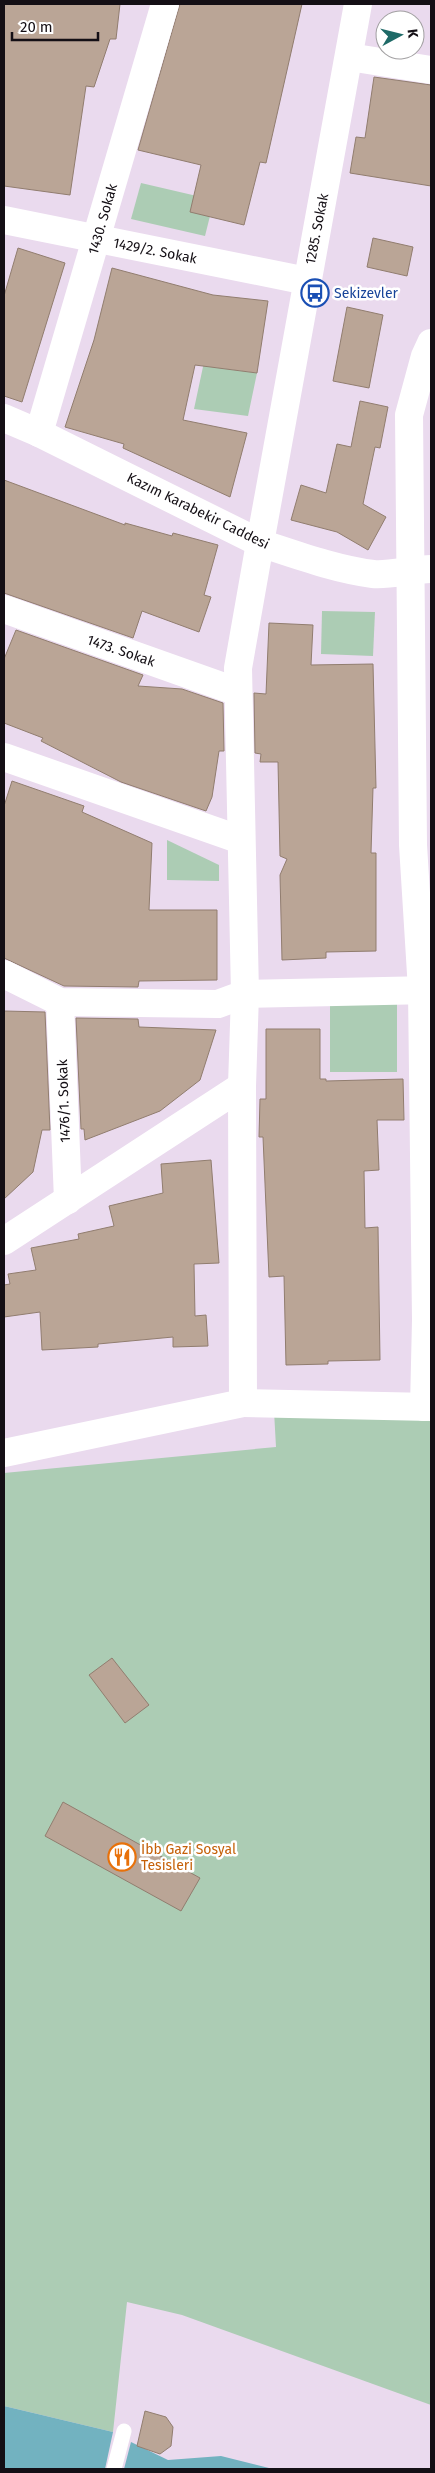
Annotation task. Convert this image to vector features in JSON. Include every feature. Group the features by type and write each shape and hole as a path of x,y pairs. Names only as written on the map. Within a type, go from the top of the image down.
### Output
{"street":[{"name":"1430. Sokak","path":"39,433 165,4"},
{"name":"1285. Sokak","path":"243,1403 242,1086 246,994 238,668 358,4"},
{"path":"349,58 431,70"},
{"name":"1429/2. Sokak","path":"4,220 307,281"},
{"path":"4,1453 243,1403 428,1407 426,1320 427,990 413,845 421,569 409,414 425,356 431,343"},
{"name":"Kazım Karabekir Caddesi","path":"4,418 39,433 260,543 316,561 375,574 421,569"},
{"name":"1473. Sokak","path":"4,610 238,692"},
{"path":"4,758 242,840"},
{"path":"4,974 60,1002 218,1004 246,994 427,990"},
{"name":"1476/1. Sokak","path":"60,1002 68,1200"},
{"path":"4,1241 242,1086"}],"lane":[{"path":"114,2469 124,2431"}],"green space":[{"path":"141,183 214,200 205,236 131,219"},
{"path":"207,348 214,367 257,373 248,416 194,409"},
{"path":"322,611 375,612 373,656 321,654"},
{"path":"167,840 219,865 219,881 167,880"},
{"path":"397,999 397,1072 330,1072 330,1000"},
{"path":"274,1411 431,1414 431,2405 182,2315 127,2302 113,2432 4,2406 4,1473 276,1447"}],"water":[{"path":"4,2406 113,2432 105,2469 4,2469"},
{"path":"131,2442 168,2460 221,2456 273,2469 124,2469"}],"building":[{"path":"4,4 120,4 116,39 110,39 94,87 86,86 70,195 4,186"},
{"path":"180,4 302,4 266,163 260,162 244,225 190,212 201,165 138,150"},
{"path":"374,77 431,85 431,186 350,173 356,137 365,138"},
{"path":"373,238 413,247 407,276 367,267"},
{"path":"18,248 65,263 22,402 4,396 4,296"},
{"path":"112,268 213,295 268,301 257,373 195,365 183,420 247,433 230,497 123,448 124,444 65,427 94,340"},
{"path":"347,307 383,315 369,388 333,381"},
{"path":"360,401 388,407 380,448 375,447 363,504 386,517 368,550 337,532 291,520 301,485 326,493 337,444 351,447"},
{"path":"4,480 125,525 125,523 172,536 173,533 218,545 204,595 211,597 199,632 142,611 133,638 4,593"},
{"path":"269,623 313,625 311,665 373,664 376,788 373,788 371,853 376,853 376,951 326,952 326,958 282,960 280,875 287,859 280,856 278,762 260,762 261,754 255,753 254,693 266,694"},
{"path":"16,630 143,675 138,686 182,689 223,703 224,751 219,751 212,797 206,811 121,782 41,741 43,738 4,723 4,659"},
{"path":"12,781 84,806 82,812 152,843 149,910 217,910 217,980 139,981 138,987 64,986 4,958 4,806"},
{"path":"4,1011 45,1012 50,1130 42,1130 33,1172 4,1199"},
{"path":"76,1018 138,1019 139,1027 216,1030 200,1080 160,1111 85,1140 84,1129 81,1129"},
{"path":"266,1029 320,1029 320,1079 326,1079 326,1081 403,1079 404,1120 377,1120 379,1170 364,1171 365,1228 378,1227 380,1360 328,1361 328,1364 286,1365 284,1276 269,1277 263,1137 259,1137 260,1099 266,1099"},
{"path":"211,1160 219,1263 194,1264 195,1316 206,1315 208,1346 173,1347 173,1337 98,1344 98,1347 42,1350 40,1312 4,1317 4,1285 10,1284 8,1274 36,1270 31,1248 79,1239 78,1234 114,1226 109,1206 163,1193 161,1164"},
{"path":"112,1658 149,1705 125,1723 89,1675"},
{"name":"İbb Gazi Sosyal Tesisleri","path":"63,1802 200,1878 181,1911 45,1836"},
{"path":"145,2411 166,2417 173,2427 171,2446 160,2454 137,2446"}],"place":[{"name":"Sekizevler","path":"315,293"},
{"name":"İbb Gazi Sosyal Tesisleri","path":"122,1857"}]}
